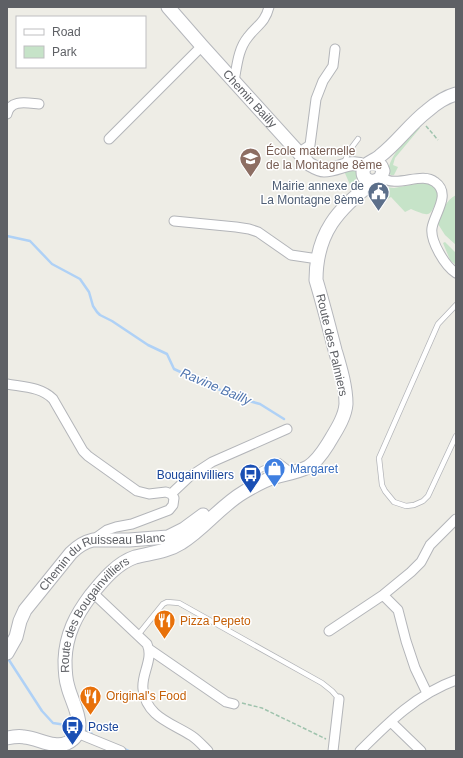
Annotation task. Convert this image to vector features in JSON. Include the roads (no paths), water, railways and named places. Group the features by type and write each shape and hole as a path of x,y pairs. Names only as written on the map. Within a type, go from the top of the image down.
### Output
{"main road":[{"name":"Chemin Bailly","path":"168,7 309,164 326,170 356,163 375,173"},
{"name":"Route des Palmiers","path":"226,504 263,481 306,468 313,464 325,449 343,417 346,404 341,371 316,280 322,240 332,222 375,173 397,141 419,117 440,102 456,94"},
{"name":"Chemin du Ruisseau Blanc","path":"8,651 16,637 20,621 25,610 71,553 80,545 93,540 129,540 168,537 184,529 212,509 226,504"},
{"name":"Route des Bougainvilliers","path":"77,733 79,718 68,687 65,660 68,636 81,609 92,593 113,570 123,562 167,550 181,543 196,532 226,504"},
{"path":"7,738 24,736 54,744 61,744 67,742 77,733"}],"street":[{"path":"234,81 240,52 243,45 248,37 264,21 269,7"},
{"path":"110,139 202,46"},
{"path":"298,153 310,145 316,99 323,81 333,66 335,49"},
{"path":"7,114 9,109 18,103 39,104"},
{"path":"375,173 429,179 436,182 440,188 442,197 441,204 433,221 431,230 441,256 456,273"},
{"path":"174,221 249,229 258,232 291,255 318,259"},
{"path":"7,384 40,390 48,394 53,399 83,451 137,491 149,494 166,492 171,494 174,498 173,505 169,510 132,524 107,530 93,540"},
{"path":"171,494 198,470 227,455 287,429"},
{"path":"329,631 383,595 416,567 421,562 430,545 456,519"},
{"path":"92,593 138,635 150,649 226,702 234,704"},
{"path":"383,595 398,610 415,668 427,693"},
{"path":"150,649 143,680 143,688 147,703 161,719 193,736 208,751"},
{"path":"360,751 413,702 427,693 456,680"},
{"path":"334,747 338,699"},
{"path":"391,722 421,751"},
{"path":"77,733 121,751"}],"lane":[{"path":"343,166 349,151 358,138"},
{"path":"456,305 438,324 380,458 382,485 394,502 406,506 414,505 428,496 456,436"},
{"path":"138,635 163,604 167,602 179,603 322,683 332,691 338,699"}],"waterway":[{"name":"Ravine Bailly","path":"7,236 30,241 52,264 80,279 89,292 93,306 100,315 112,321 148,345 167,354 174,369 238,398 260,404 284,419"},
{"path":"7,657 42,711 53,723 66,725"},
{"path":"83,730 92,734"},
{"path":"123,748 129,751"}],"place":[{"name":"École maternelle de la Montagne 8ème","path":"250,178"},
{"name":"Mairie annexe de La Montagne 8ème","path":"379,212"},
{"name":"Margaret","path":"274,488"},
{"name":"Bougainvilliers","path":"250,494"},
{"name":"Pizza Pepeto","path":"164,640"},
{"name":"Original's Food","path":"91,716"},
{"name":"Poste","path":"73,746"}]}
